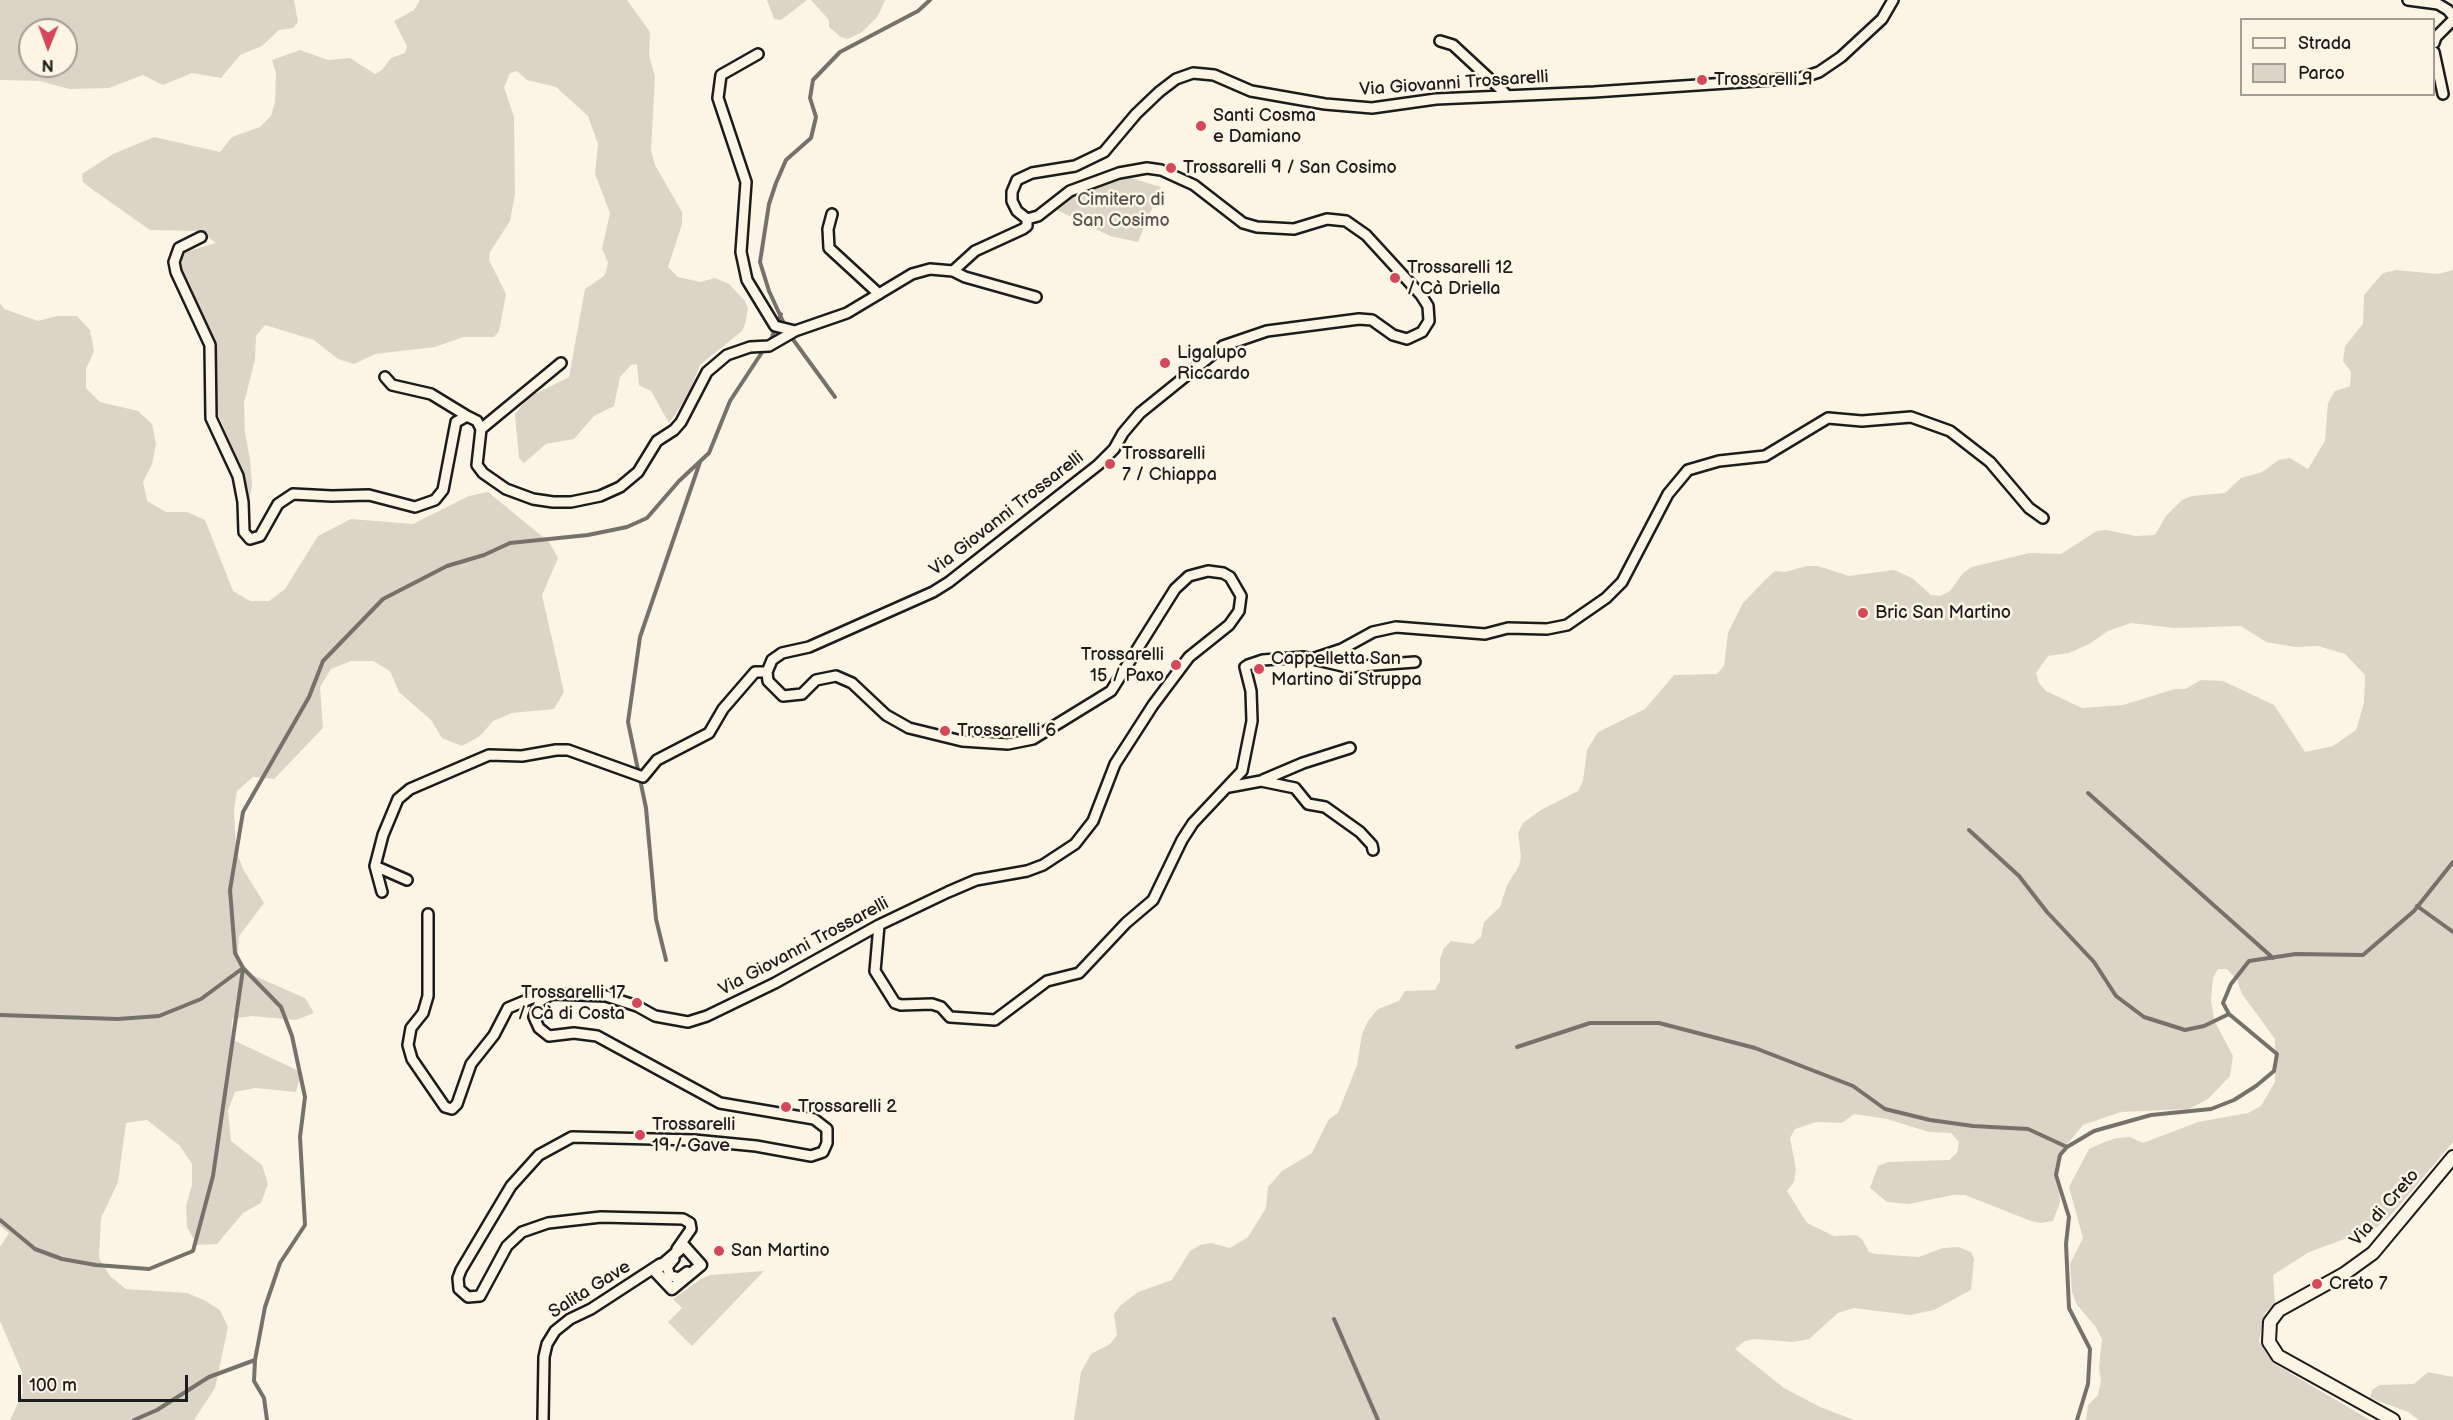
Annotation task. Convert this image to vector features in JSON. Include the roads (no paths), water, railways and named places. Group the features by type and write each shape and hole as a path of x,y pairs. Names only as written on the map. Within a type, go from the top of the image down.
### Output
{"main road":[{"name":"Via di Creto","path":"2393,1420 2278,1356 2270,1342 2270,1322 2278,1310 2344,1274 2373,1252 2453,1157"}],"street":[{"name":"Via Giovanni Trossarelli","path":"428,914 428,996 423,1013 411,1028 408,1045 412,1059 439,1101 445,1107 454,1108 471,1064 494,1035 508,1008 537,996 587,994 606,996 637,1006 655,1016 688,1022 707,1016 775,983 879,925 976,880 1027,872 1075,844 1099,810 1115,764 1153,705 1189,657 1229,626 1239,611 1239,589 1230,577 1223,573 1200,572 1183,581 1175,589 1112,690 1033,739 1008,744 985,744 921,732 886,715 857,687 841,677 820,678 802,694 788,696 774,689 767,672 770,663 778,655 809,647 933,592 949,582 1098,465 1114,449 1123,433 1140,413 1223,346 1267,331 1359,319 1372,320 1393,335 1407,339 1422,332 1429,321 1428,306 1421,295 1366,235 1346,221 1327,219 1294,229 1257,227 1243,223 1194,185 1154,168 1134,169 1070,191 1038,216 1027,219 1017,211 1012,201 1012,192 1017,180 1032,173 1075,166 1104,152 1136,114 1176,79 1193,73 1214,75 1251,91 1372,108 1436,99 1810,77 1841,57 1860,40 1882,19 1893,0"},
{"path":"2408,0 2444,7 2453,18 2435,40"},
{"path":"1440,41 1453,45 1508,96"},
{"path":"758,54 721,75 718,98 746,182 742,264 747,280 775,326 795,331"},
{"path":"2435,60 2443,94"},
{"path":"832,214 828,229 829,248 879,294"},
{"path":"953,271 975,251 1023,229 1027,226 1027,219"},
{"path":"201,237 179,248 174,262 176,272 210,345 213,362 211,417 238,476 243,502 244,531 250,539 260,536 278,504 293,494 369,495 415,507 435,500 443,490 456,422 467,416"},
{"path":"385,377 392,385 431,394 477,421 481,429 477,465 506,489 533,499 571,502 600,496 620,487 638,472 657,441 674,430 707,372 727,355 750,347 769,346 795,331 847,313 921,271 938,269 953,271 965,277 1036,297"},
{"path":"481,429 561,363"},
{"path":"879,925 875,971 893,1001 901,1005 937,1005 944,1009 950,1017 993,1021 1047,981 1079,973 1126,923 1153,900 1186,833 1202,812 1242,771 1251,734 1251,691 1245,667 1263,660 1315,658 1342,649 1373,632 1396,627 1485,634 1508,628 1547,629 1567,625 1606,598 1622,582 1663,503 1688,470 1719,461 1765,456 1828,418 1854,421 1911,417 1950,430 1990,462 2030,508 2043,518"},
{"path":"1315,658 1326,664 1347,667 1415,662"},
{"path":"382,892 375,866 391,814 401,796 415,786 489,755 522,756 562,750 644,777 657,760 709,733 742,685 758,670 767,672"},
{"path":"1227,788 1261,781 1303,762 1350,748"},
{"path":"1261,781 1294,788 1308,804 1331,810 1368,840 1373,850"},
{"path":"375,866 407,880"},
{"name":"Salita Gave","path":"543,1420 544,1357 547,1344 555,1331 570,1319 591,1309 647,1273 684,1242 691,1226 683,1219 670,1218 601,1217 548,1223 522,1232 507,1246 480,1296 472,1298 461,1293 458,1282 460,1270 512,1186 539,1155 572,1137 694,1140 756,1146 811,1156 823,1152 827,1143 827,1129 814,1119 720,1103 608,1040 586,1034 549,1036 543,1033 536,1023 535,1011 546,996"}],"waterway":[{"path":"786,328 769,291 760,262 769,204 776,183 786,160 811,138 816,117 810,98 813,80 840,52 918,11 930,0"},
{"path":"267,1420 264,1398 254,1381 255,1360 265,1307 280,1263 305,1225 300,1137 305,1097 292,1036 281,1007 243,968 235,953 230,890 243,812 309,697 323,661 383,599 447,566 484,555 510,543 588,535 627,527 647,518 679,481 709,453 730,401 772,337 781,314"},
{"path":"789,334 835,397"},
{"path":"666,960 656,919 646,808 628,722 640,637 700,462"},
{"path":"2088,793 2273,958"},
{"path":"1969,830 2019,876 2047,912 2094,962 2116,996 2144,1017 2185,1030 2204,1026 2229,1014"},
{"path":"2077,1420 2088,1384 2090,1349 2069,1308 2066,1244 2069,1217 2056,1175 2060,1155 2067,1147 2094,1131 2151,1115 2211,1109 2234,1100 2256,1086 2274,1071 2277,1054 2229,1014 2223,1003 2231,984 2249,961 2296,954 2363,955 2414,911 2453,862"},
{"path":"2417,906 2453,932"},
{"path":"0,1015 118,1019 159,1016 201,999 243,968"},
{"path":"0,1220 35,1249 62,1259 96,1265 149,1269 193,1251 213,1176 243,969"},
{"path":"1517,1047 1590,1023 1659,1023 1755,1048 1853,1086 1885,1109 1930,1120 1973,1126 2028,1129 2067,1147"},
{"path":"1334,1319 1378,1420"},
{"path":"134,1420 157,1410 209,1377 255,1360"}],"place":[{"name":"Trossarelli 9","path":"1702,80"},
{"name":"Santi Cosma e Damiano","path":"1201,126"},
{"name":"Trossarelli 9 / San Cosimo","path":"1171,168"},
{"name":"Trossarelli 12 / Cà Driella","path":"1395,278"},
{"name":"Ligalupo Riccardo","path":"1165,363"},
{"name":"Trossarelli 7 / Chiappa","path":"1110,464"},
{"name":"Bric San Martino","path":"1863,613"},
{"name":"Trossarelli 15 / Paxo","path":"1176,665"},
{"name":"Cappelletta San Martino di Struppa","path":"1259,669"},
{"name":"Trossarelli 6","path":"945,731"},
{"name":"Trossarelli 17 / Cà di Costa","path":"637,1003"},
{"name":"Trossarelli 2","path":"786,1107"},
{"name":"Trossarelli 19 / Gave","path":"640,1135"},
{"name":"San Martino","path":"719,1251"},
{"name":"Creto 7","path":"2317,1284"}],"park label":[{"name":"Cimitero di San Cosimo","path":"1121,210"}]}
